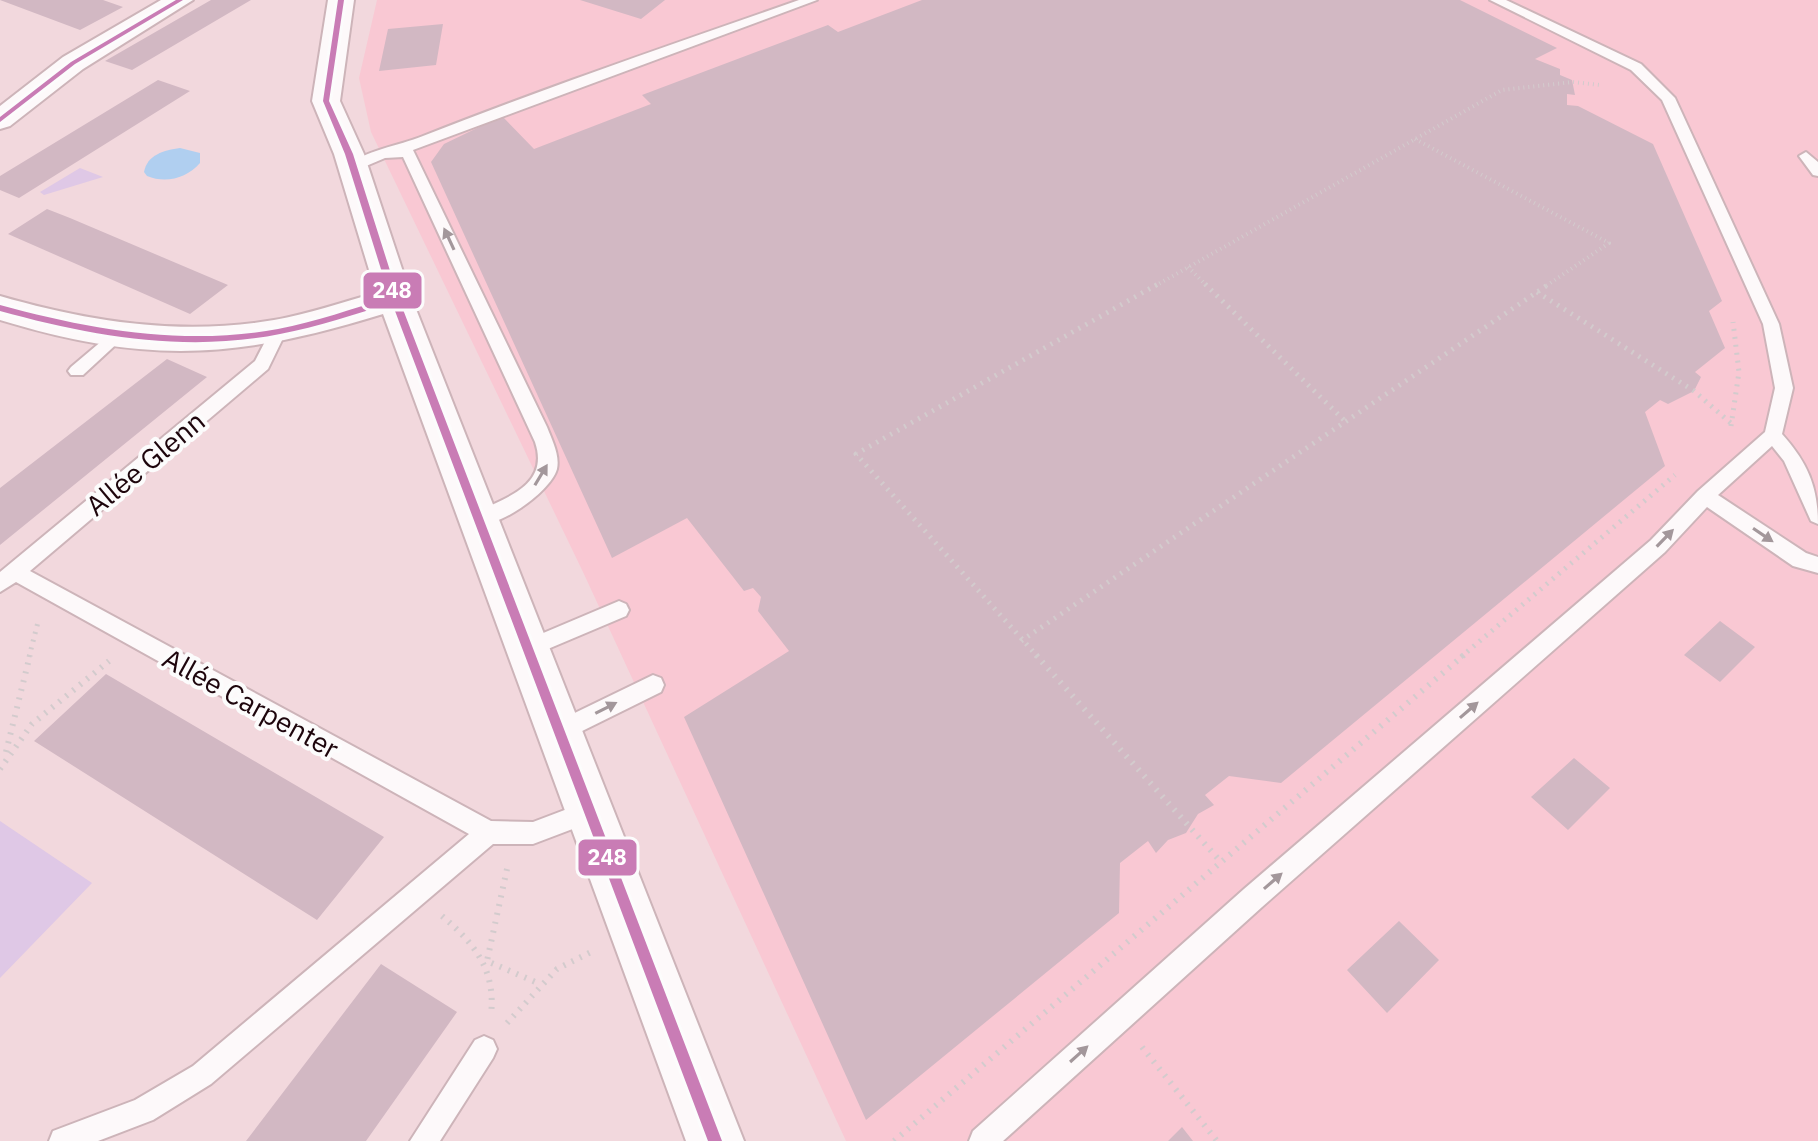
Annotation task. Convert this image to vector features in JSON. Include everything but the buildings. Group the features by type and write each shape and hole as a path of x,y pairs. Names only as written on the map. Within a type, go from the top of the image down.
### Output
{"street":[{"path":"341,0 326,101 352,168 395,299 637,929 715,1141"},
{"path":"0,120 73,63 170,2"},
{"path":"0,308 53,325 116,335 223,337 278,332 395,299"}],"lane":[{"path":"352,168 387,152 401,150 502,110 811,0"},
{"path":"983,1141 1658,546 1705,496 1773,435 1784,388 1771,324 1668,98 1636,67 1496,0"},
{"path":"401,150 409,154 538,427 549,460 545,474 528,493 479,519"},
{"path":"1806,156 1818,172"},
{"name":"Allée Glenn","path":"7,578 262,365 278,332"},
{"path":"77,371 116,335"},
{"path":"1773,435 1792,457 1818,516"},
{"path":"1705,496 1800,560 1818,565"},
{"name":"Allée Carpenter","path":"7,578 48,591 489,832"},
{"path":"529,648 619,610"},
{"path":"560,731 653,685"},
{"path":"63,1141 143,1110 202,1075 489,832 533,833 591,811"},
{"path":"424,1141 484,1049"}],"path":[{"path":"1221,862 856,454 1502,90 1573,82 1601,85"},
{"path":"1021,641 1609,243 1415,139"},
{"path":"1188,267 1346,422"},
{"path":"1537,292 1694,391 1733,425"},
{"path":"1720,436 1733,425 1739,372 1732,312"},
{"path":"894,1141 1684,467"},
{"path":"0,769 48,591"},
{"path":"6,753 63,698 136,639"},
{"path":"484,1049 494,1000 487,961 515,833"},
{"path":"414,894 451,923 487,961 540,984"},
{"path":"484,1049 540,984 557,969 637,929"},
{"path":"1118,1019 1217,1141"}],"shaded area":[{"path":"377,0 1818,0 1818,1141 846,1141 583,572 371,132 359,78"},
{"path":"80,168 103,177 44,195 40,192"},
{"path":"0,821 92,883 0,978"}],"water":[{"path":"180,148 200,153 200,163 176,178 147,176 144,172 152,157"}],"transit line":[{"name":"248","path":"0,120 73,63 180,0"},
{"name":"248","path":"341,0 326,101 349,154 395,299 715,1141"},
{"name":"248","path":"0,308 103,332 207,339 277,332 395,299"}]}
